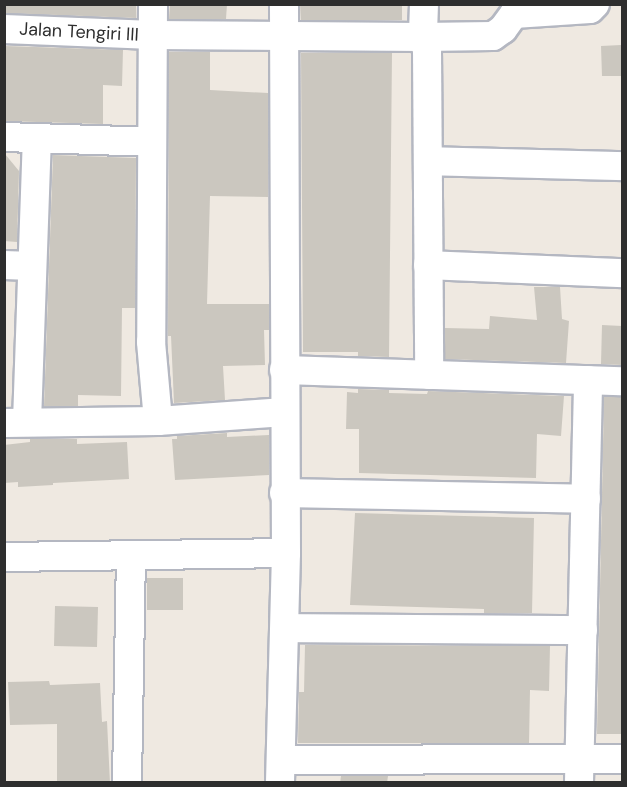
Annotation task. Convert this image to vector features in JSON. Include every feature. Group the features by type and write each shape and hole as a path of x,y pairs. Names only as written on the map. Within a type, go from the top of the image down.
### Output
{"street":[{"path":"153,4 151,342 158,421"},
{"path":"284,4 286,553 281,771 579,771 622,759"},
{"path":"424,4 423,38 427,50 429,375"},
{"name":"Jalan Tengiri III","path":"4,29 153,35 284,34 423,38 493,36 503,29 514,14 590,9 595,4"},
{"path":"4,137 152,142"},
{"path":"37,138 18,266 16,423 158,421 285,412"},
{"path":"428,161 622,166"},
{"path":"428,266 622,273"},
{"path":"284,370 622,381"},
{"path":"579,771 588,380"},
{"path":"284,493 586,499"},
{"path":"4,557 286,553"},
{"path":"127,783 131,555"},
{"path":"285,628 583,630"}],"building":[{"path":"6,4 136,4 136,18 6,13"},
{"path":"170,4 227,4 226,19 169,19"},
{"path":"300,4 402,4 402,20 301,20"},
{"path":"621,45 622,76 602,76 601,46"},
{"path":"5,46 123,50 122,86 103,85 103,124 4,121"},
{"path":"169,52 210,52 210,90 268,93 268,197 210,196 207,304 269,304 269,330 264,330 265,365 223,366 225,400 174,403 171,336 168,336"},
{"path":"301,53 392,53 389,357 358,356 358,352 303,352"},
{"path":"5,154 19,171 17,242 4,241"},
{"path":"53,155 136,158 135,308 122,308 121,396 78,395 78,406 44,406"},
{"path":"534,287 560,287 562,319 569,321 566,363 445,359 445,328 489,329 490,316 537,320"},
{"path":"602,325 622,326 622,365 601,364"},
{"path":"358,389 389,390 389,393 427,394 428,391 564,396 561,436 537,434 536,478 359,473 359,429 346,429 347,392 358,393"},
{"path":"604,397 622,397 622,734 597,734"},
{"path":"227,433 227,437 269,435 269,475 175,480 172,439 177,439 177,436"},
{"path":"30,439 77,439 77,444 127,442 129,479 18,487 18,482 4,483 4,445 30,442"},
{"path":"355,513 534,518 532,613 484,613 484,609 350,605"},
{"path":"147,578 183,578 183,610 147,610"},
{"path":"55,606 98,607 97,647 54,646"},
{"path":"305,645 550,646 549,691 530,690 529,743 298,743 299,692 304,692"},
{"path":"49,681 50,685 100,683 102,722 107,721 110,783 57,783 57,724 10,725 8,682"},
{"path":"341,776 388,776 387,783 340,783"}]}
